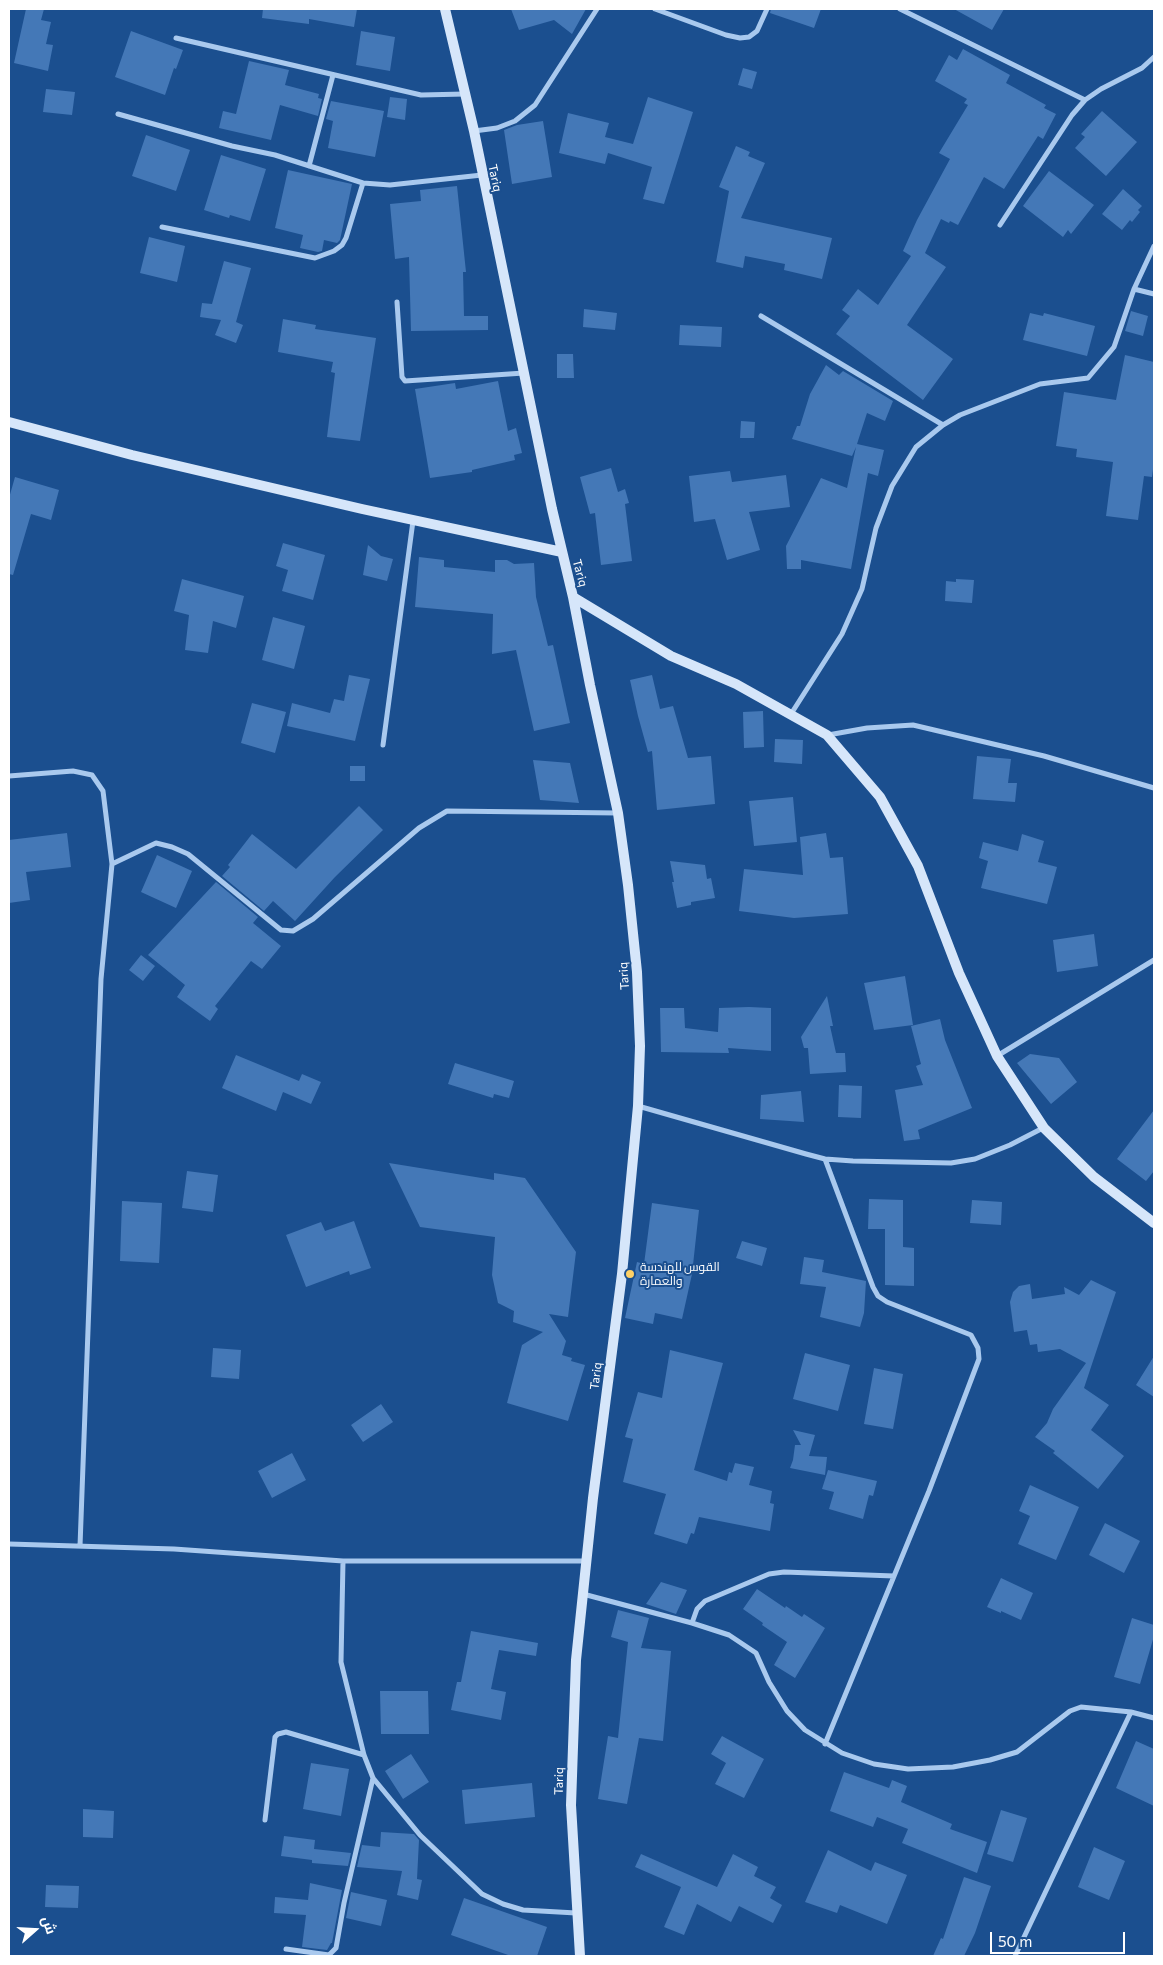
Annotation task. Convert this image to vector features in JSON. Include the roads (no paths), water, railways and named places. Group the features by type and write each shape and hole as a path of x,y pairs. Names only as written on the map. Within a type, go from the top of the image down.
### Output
{"main road":[{"name":"Tariq","path":"445,9 474,131 618,813 637,972 640,1046 638,1106 622,1274 585,1561 576,1660 571,1805 580,1956"},
{"path":"9,422 132,455 413,521 562,552"},
{"path":"573,596 671,656 736,684 827,735 880,797 918,866 959,973 997,1056 1044,1128 1094,1177 1154,1223"}],"street":[{"path":"474,131 497,128 515,121 535,105 597,9"},
{"path":"655,9 726,35 740,38 750,37 757,30 767,9"},
{"path":"900,9 1085,100"},
{"path":"176,38 421,95 464,94"},
{"path":"1000,225 1072,115 1085,100 1100,89 1142,68 1154,57"},
{"path":"309,166 333,75"},
{"path":"118,114 363,182 390,185 430,182 482,174"},
{"path":"162,227 315,258 334,251 342,245 346,238 363,182"},
{"path":"791,714 842,634 862,588 876,528 892,486 916,446 943,425 960,415 1040,384 1088,378 1114,347 1134,289 1154,246"},
{"path":"1134,289 1154,294"},
{"path":"397,302 402,377 405,380 524,373"},
{"path":"760,316 943,425"},
{"path":"383,744 413,521"},
{"path":"827,735 867,728 913,726 1044,756 1154,788"},
{"path":"9,776 74,771 92,775 103,791 112,864 101,979 80,1546"},
{"path":"112,864 156,843 172,847 188,854 281,930 293,931 313,919 419,828 447,810 618,813"},
{"path":"997,1056 1154,960"},
{"path":"638,1106 825,1158 951,1163 984,1156 1010,1146 1044,1128"},
{"path":"825,1158 873,1288 878,1296 887,1302 971,1335 978,1348 979,1359 929,1491 825,1744"},
{"path":"9,1544 174,1549 343,1561 585,1561"},
{"path":"343,1561 341,1662 364,1755 373,1778 420,1835 482,1894 503,1904 524,1910 576,1912"},
{"path":"692,1623 697,1609 705,1601 769,1574 784,1572 894,1576"},
{"path":"583,1594 692,1623 729,1635 756,1653 769,1682 787,1711 805,1730 842,1753 874,1764 908,1769 953,1766 990,1760 1016,1752 1070,1711 1081,1707 1131,1712 1154,1718"},
{"path":"1015,1956 1131,1712"},
{"path":"265,1820 275,1737 278,1734 286,1732 364,1755"},
{"path":"286,1949 329,1955 336,1948 344,1903 373,1778"}],"place":[{"name":"القوس للهندسة والعمارة","path":"630,1274"}]}
